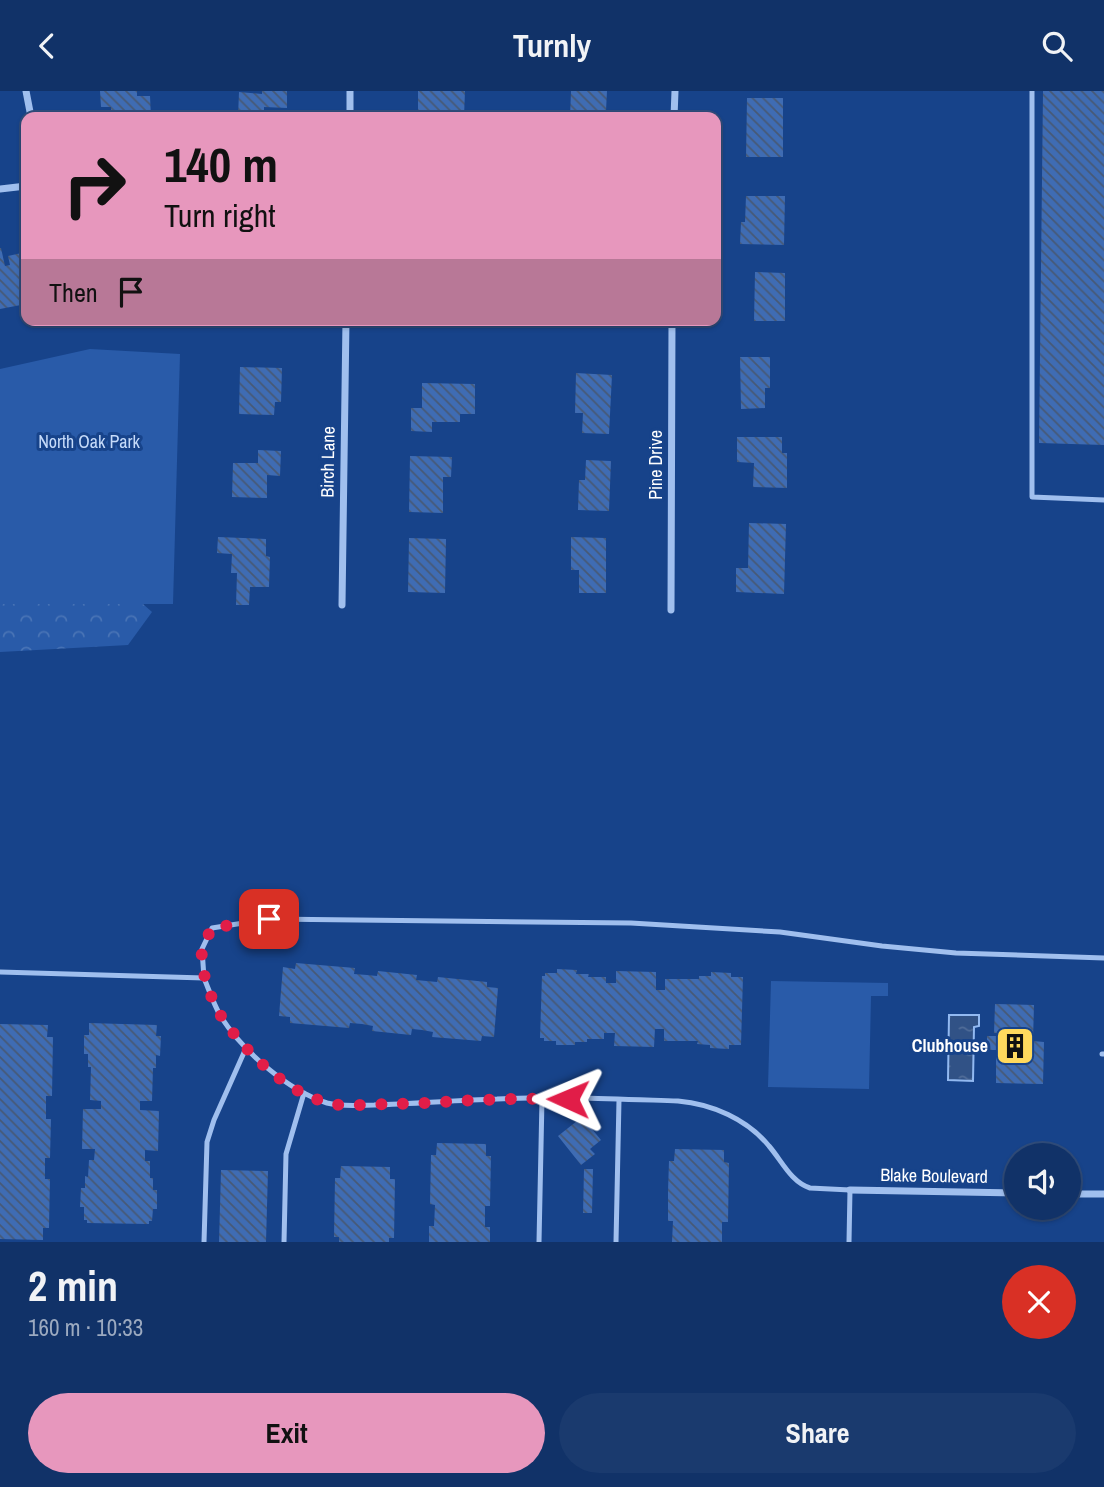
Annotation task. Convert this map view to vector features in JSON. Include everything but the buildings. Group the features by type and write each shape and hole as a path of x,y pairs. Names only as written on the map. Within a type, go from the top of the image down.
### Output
{"street":[{"path":"26,91 30,112"},
{"path":"350,112 351,91"},
{"path":"674,112 675,91"},
{"path":"0,189 21,187"},
{"name":"Birch Lane","path":"342,605 346,326"},
{"name":"Pine Drive","path":"671,610 672,326"},
{"name":"Blake Boulevard","path":"850,1190 1004,1193"},
{"path":"1081,1194 1104,1194"}],"lane":[{"path":"1032,91 1032,497 1104,500"},
{"path":"849,1242 850,1190 804,1186 794,1179 756,1132 734,1118 691,1102 508,1098 340,1105 327,1103 303,1093 246,1048 220,1015 204,978 202,949 212,928 269,919 631,923 780,932 956,953 1104,958"},
{"path":"0,972 204,978"},
{"path":"204,1242 207,1142 214,1119 246,1048"},
{"path":"284,1242 287,1147 303,1093"},
{"path":"539,1242 542,1099"},
{"path":"616,1242 619,1100"}],"green space":[{"name":"North Oak Park","path":"90,349 180,354 173,604 0,604 0,369"},
{"path":"127,590 152,612 128,645 0,652 0,592"},
{"path":"771,981 888,983 888,996 871,996 869,1089 768,1087"}],"water":[{"path":"949,1015 979,1015 979,1026 974,1027 973,1081 948,1080"}],"place":[{"name":"Clubhouse","path":"1015,1046"}],"route":[{"path":"269,919 212,928 202,949 204,978 220,1015 237,1039 282,1079 303,1093 327,1103 340,1105 508,1098 568,1099"}]}
